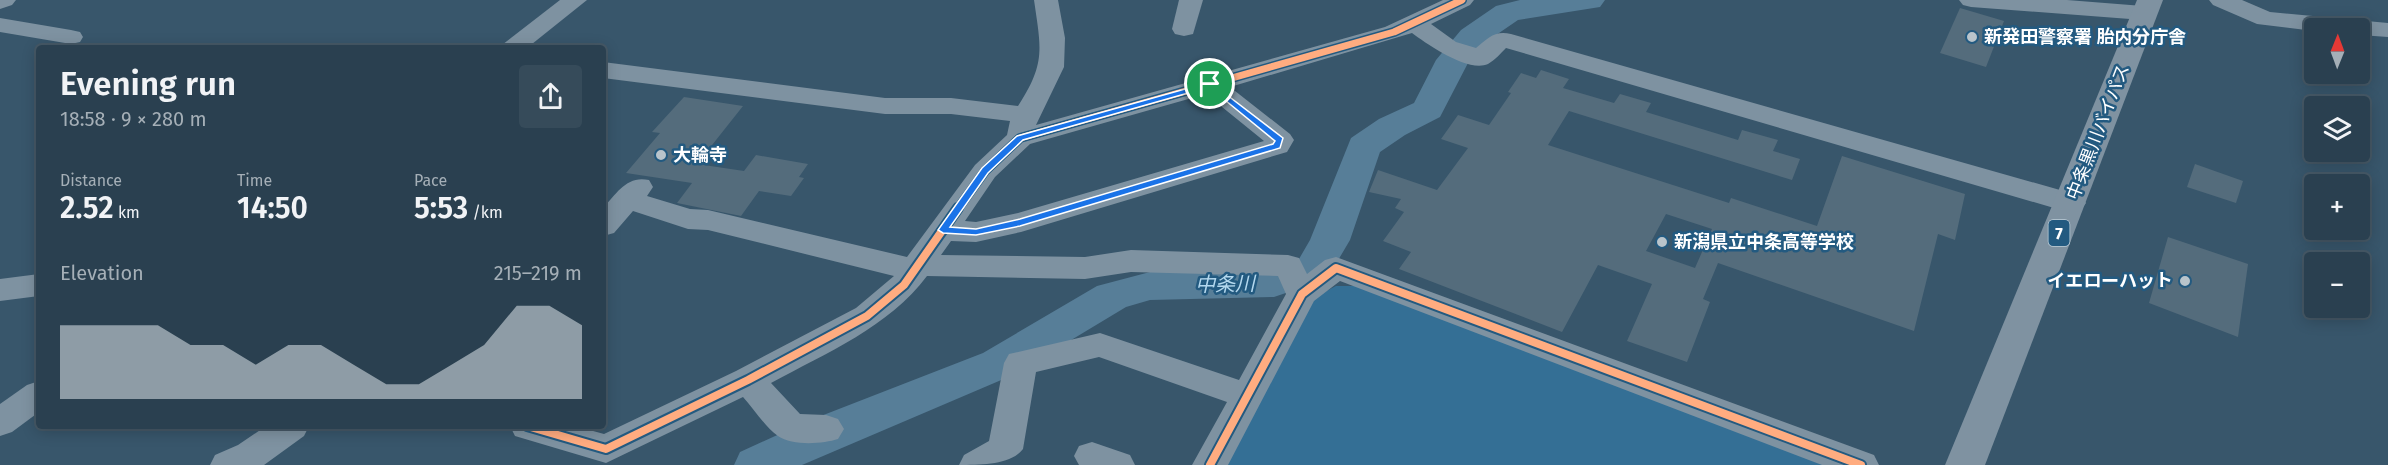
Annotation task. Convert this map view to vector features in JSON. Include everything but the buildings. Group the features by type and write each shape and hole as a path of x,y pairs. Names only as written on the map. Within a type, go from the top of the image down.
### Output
{"highway":[{"name":"中条黒川バイパス","path":"1965,465 2071,203 2146,6"}],"street":[{"path":"515,45 575,0"},
{"path":"534,429 598,457 867,316 904,285 985,171 1022,127 1050,75 1053,50 1046,0"},
{"path":"1184,29 1191,0"},
{"path":"606,70 885,106 951,106 1022,127 1210,84 1416,24 1462,0"},
{"path":"1971,0 2146,6"},
{"path":"2221,0 2266,19 2388,30"},
{"path":"1416,24 1447,47 1480,58 1502,39 2071,203"},
{"path":"0,25 71,37"},
{"path":"943,230 976,232 1020,222 1277,146 1280,140 1210,84"},
{"path":"606,223 633,193 688,219 708,220 916,268 1085,268 1131,261 1288,266 1302,294"},
{"path":"1210,465 1302,294 1336,268 1861,465"},
{"path":"0,290 36,285"},
{"path":"977,465 1005,449 1021,363 1101,345 1248,396"},
{"path":"748,380 791,427 826,429"},
{"path":"0,423 36,396"},
{"path":"228,465 251,455 288,429"}],"shaded area":[{"path":"1336,286 1364,286 1828,465 1224,465 1311,299"}],"waterway":[{"name":"中条川","path":"757,465 824,434 998,364 1112,296 1150,286 1274,283 1313,269 1330,240 1364,146 1392,127 1428,110 1453,60 1472,37 1507,13 1538,5 1589,0"}],"cycle path":[{"path":"537,429 606,449 748,380 867,316 904,285 985,171 1020,138 1394,32 1462,0"},
{"path":"1210,465 1302,294 1336,268 1861,465"}],"place":[{"name":"新発田警察署 胎内分庁舎","path":"1972,37"},
{"name":"大輪寺","path":"661,155"},
{"name":"新潟県立中条高等学校","path":"1662,242"},
{"name":"イエローハット","path":"2185,281"}],"route":[{"path":"1210,84 1280,140 1277,146 1020,222 976,232 943,230 985,171 1020,138 1210,84"}]}
